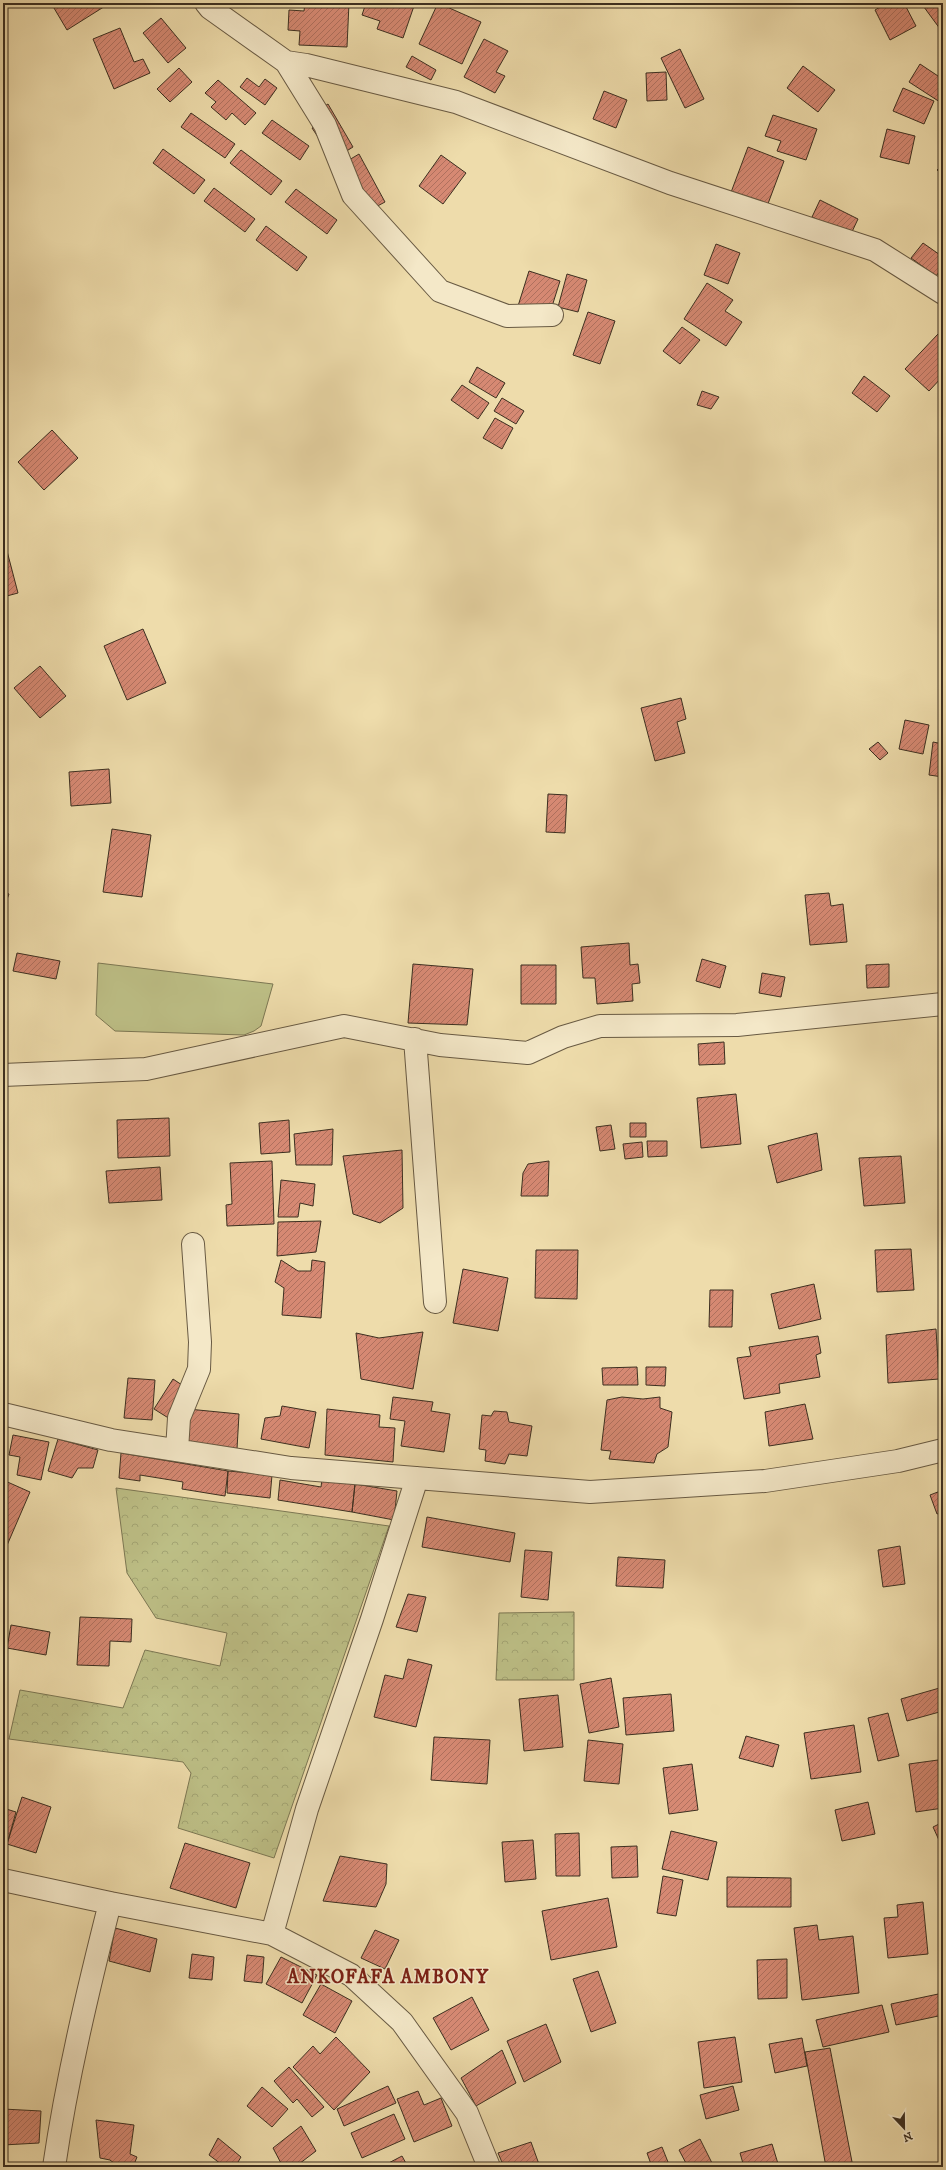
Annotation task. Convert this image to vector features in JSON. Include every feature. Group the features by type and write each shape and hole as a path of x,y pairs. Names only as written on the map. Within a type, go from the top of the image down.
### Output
{"street":[{"path":"206,3 210,8 286,62 324,125 353,195 440,291 507,316 552,315"},
{"path":"286,62 306,65 456,102 670,183 875,250 941,287"},
{"path":"3,1075 146,1069 344,1026 440,1045 528,1053 563,1037 600,1026 737,1025 943,1004"},
{"path":"415,1039 435,1302"},
{"path":"177,1450 179,1418 199,1369 200,1342 193,1244"},
{"path":"3,1414 111,1440 291,1468 598,1491 765,1481 898,1462 943,1450"},
{"path":"272,1934 307,1809 372,1618 417,1478"},
{"path":"3,1880 110,1903 272,1934 351,1975 402,2022 467,2113 489,2167"},
{"path":"54,2167 66,2092 91,1978 110,1903"}],"green space":[{"path":"98,963 273,984 261,1026 244,1035 115,1031 96,1015"},
{"path":"116,1488 389,1526 274,1858 178,1828 191,1773 183,1762 9,1739 20,1690 123,1708 145,1650 220,1666 227,1633 156,1618 127,1573"},
{"path":"574,1612 574,1680 496,1680 499,1613"}],"building":[{"path":"51,3 110,3 67,30"},
{"path":"305,3 349,3 347,47 299,45 300,31 288,30 289,10 304,11"},
{"path":"366,3 378,7 379,3 415,3 403,38 377,29 380,21 362,15"},
{"path":"438,3 481,22 462,64 419,44"},
{"path":"494,3 510,3 510,7"},
{"path":"887,3 904,3 916,26 890,40 875,10"},
{"path":"921,3 943,3 943,33"},
{"path":"161,18 186,48 168,63 143,33"},
{"path":"120,28 134,62 143,59 150,73 114,89 93,39"},
{"path":"484,39 508,51 496,72 505,76 495,93 464,77"},
{"path":"680,49 704,99 685,108 661,58"},
{"path":"412,56 436,70 431,80 406,67"},
{"path":"920,64 941,78 943,75 943,104 909,82"},
{"path":"803,66 835,90 818,112 787,88"},
{"path":"179,68 192,82 170,102 157,89"},
{"path":"666,72 667,100 647,101 646,73"},
{"path":"247,78 259,87 265,79 277,88 265,105 240,87"},
{"path":"218,80 256,113 245,125 232,113 226,120 211,107 216,102 205,93"},
{"path":"903,88 934,101 924,124 893,111"},
{"path":"604,91 627,100 616,128 593,119"},
{"path":"328,104 353,147 337,157 324,146 312,128 318,124 312,114"},
{"path":"191,113 235,144 225,158 181,127"},
{"path":"773,115 817,129 806,160 777,151 781,141 765,136"},
{"path":"272,120 309,146 300,160 262,133"},
{"path":"887,129 915,136 909,164 880,157"},
{"path":"748,147 784,161 766,209 730,195"},
{"path":"163,149 205,180 194,194 153,163"},
{"path":"241,150 282,181 271,195 230,163"},
{"path":"359,154 385,202 370,210 344,163"},
{"path":"441,155 466,173 443,204 419,186"},
{"path":"943,164 943,175 937,170"},
{"path":"214,188 255,219 245,232 204,201"},
{"path":"296,189 337,220 327,234 285,202"},
{"path":"820,200 858,219 850,236 812,217"},
{"path":"266,226 307,257 297,271 256,240"},
{"path":"923,243 943,257 943,267 936,276 911,258"},
{"path":"716,244 740,253 728,284 704,275"},
{"path":"529,271 560,281 549,316 518,306"},
{"path":"567,274 587,280 578,312 558,307"},
{"path":"707,283 733,300 725,311 742,322 726,346 684,319"},
{"path":"588,312 615,321 600,364 573,355"},
{"path":"682,327 700,340 680,364 663,351"},
{"path":"938,334 943,339 943,376 929,391 905,369"},
{"path":"477,367 505,383 496,398 469,382"},
{"path":"864,376 890,396 877,412 852,393"},
{"path":"462,385 489,403 478,419 451,400"},
{"path":"702,391 719,397 711,409 697,405"},
{"path":"502,398 524,411 516,424 494,411"},
{"path":"495,418 513,428 502,449 483,438"},
{"path":"52,430 78,458 44,490 18,462"},
{"path":"7,551 18,593 3,597 3,552"},
{"path":"143,629 166,683 127,700 104,646"},
{"path":"40,666 66,696 40,718 14,688"},
{"path":"681,698 686,719 677,722 685,753 655,761 641,708"},
{"path":"905,720 929,725 923,754 899,749"},
{"path":"878,742 888,753 880,760 869,749"},
{"path":"933,742 943,744 943,777 929,775"},
{"path":"109,769 111,803 71,806 69,772"},
{"path":"548,794 567,795 565,833 546,832"},
{"path":"112,829 151,835 142,897 103,892"},
{"path":"3,892 9,894 3,910"},
{"path":"829,893 831,906 843,904 847,942 810,945 805,895"},
{"path":"629,943 630,965 638,964 640,983 632,984 633,1001 597,1004 595,978 583,978 581,947"},
{"path":"17,953 60,961 56,979 13,971"},
{"path":"702,959 726,966 720,988 696,981"},
{"path":"413,964 473,969 467,1025 408,1023"},
{"path":"889,964 889,987 867,988 866,965"},
{"path":"521,965 556,965 556,1004 521,1004"},
{"path":"762,973 785,977 781,997 759,993"},
{"path":"724,1042 725,1064 699,1065 698,1044"},
{"path":"736,1094 741,1144 701,1148 697,1098"},
{"path":"169,1118 170,1156 118,1158 117,1120"},
{"path":"289,1120 290,1152 261,1154 259,1123"},
{"path":"630,1123 646,1123 646,1137 630,1137"},
{"path":"611,1125 615,1149 600,1151 596,1127"},
{"path":"333,1129 332,1165 296,1165 294,1134"},
{"path":"817,1133 822,1170 777,1183 768,1146"},
{"path":"647,1141 667,1141 667,1156 648,1157"},
{"path":"642,1142 643,1157 625,1159 623,1144"},
{"path":"402,1150 403,1208 380,1223 353,1214 343,1156"},
{"path":"901,1156 905,1203 864,1206 859,1158"},
{"path":"272,1161 274,1224 227,1226 226,1205 232,1204 230,1163"},
{"path":"549,1161 548,1196 521,1196 523,1173 528,1164"},
{"path":"160,1167 162,1200 109,1203 106,1171"},
{"path":"281,1180 315,1184 313,1206 300,1203 298,1217 278,1217"},
{"path":"321,1221 316,1252 277,1256 278,1222"},
{"path":"911,1249 914,1290 877,1292 875,1250"},
{"path":"536,1250 578,1250 577,1299 535,1298"},
{"path":"281,1260 298,1271 311,1271 312,1260 325,1262 321,1318 282,1315 284,1288 275,1282"},
{"path":"463,1269 508,1278 498,1331 453,1323"},
{"path":"814,1284 821,1319 779,1329 771,1294"},
{"path":"710,1290 733,1290 732,1327 709,1327"},
{"path":"936,1329 939,1379 888,1383 886,1335"},
{"path":"423,1332 413,1389 361,1379 356,1333 379,1338"},
{"path":"818,1336 821,1353 816,1355 820,1377 779,1384 780,1393 744,1399 737,1358 751,1356 749,1347"},
{"path":"637,1367 638,1385 603,1385 602,1368"},
{"path":"646,1367 666,1367 665,1386 646,1385"},
{"path":"128,1378 155,1380 152,1420 124,1418"},
{"path":"173,1379 188,1389 170,1419 154,1409"},
{"path":"393,1397 433,1402 431,1411 450,1414 444,1452 401,1446 405,1421 390,1419"},
{"path":"622,1397 643,1399 660,1397 660,1408 672,1412 668,1447 657,1454 654,1463 609,1459 611,1451 601,1450 607,1400"},
{"path":"805,1404 813,1439 769,1446 765,1412"},
{"path":"282,1406 316,1412 309,1448 261,1439 265,1418 280,1416"},
{"path":"188,1409 239,1414 237,1449 187,1445"},
{"path":"327,1409 380,1415 379,1427 395,1428 393,1462 325,1455"},
{"path":"494,1411 507,1412 509,1422 532,1426 527,1456 509,1454 505,1464 485,1461 486,1450 479,1449 482,1415 491,1416"},
{"path":"13,1435 49,1442 41,1480 17,1475 20,1457 9,1455"},
{"path":"58,1439 98,1450 93,1468 78,1468 72,1478 48,1471"},
{"path":"121,1453 228,1471 225,1496 182,1489 183,1482 140,1475 140,1481 119,1478"},
{"path":"228,1471 272,1475 270,1498 227,1493"},
{"path":"322,1479 355,1484 352,1512 278,1500 280,1480 321,1487"},
{"path":"3,1480 30,1492 5,1550 3,1549"},
{"path":"355,1484 397,1491 394,1520 352,1512"},
{"path":"943,1490 943,1512 937,1514 930,1495"},
{"path":"427,1517 515,1533 510,1562 422,1547"},
{"path":"900,1546 905,1584 883,1587 878,1550"},
{"path":"525,1550 552,1552 548,1600 521,1597"},
{"path":"618,1557 665,1560 663,1588 616,1586"},
{"path":"408,1594 426,1597 417,1632 396,1627"},
{"path":"80,1617 132,1619 131,1642 110,1641 109,1666 77,1665"},
{"path":"11,1625 50,1632 46,1655 7,1648"},
{"path":"408,1659 432,1665 416,1727 374,1717 385,1675 403,1679"},
{"path":"611,1678 619,1727 589,1733 580,1684"},
{"path":"943,1687 943,1711 907,1721 901,1699"},
{"path":"671,1694 674,1731 626,1735 623,1698"},
{"path":"558,1695 563,1747 524,1751 519,1699"},
{"path":"888,1713 899,1756 878,1761 868,1718"},
{"path":"854,1725 861,1772 811,1779 804,1733"},
{"path":"746,1736 779,1745 773,1767 739,1758"},
{"path":"434,1737 490,1740 487,1784 431,1780"},
{"path":"588,1740 623,1744 619,1784 584,1781"},
{"path":"938,1760 943,1791 943,1808 916,1812 909,1764"},
{"path":"692,1764 698,1810 669,1814 663,1768"},
{"path":"22,1797 51,1807 36,1853 7,1844"},
{"path":"868,1802 875,1834 842,1841 835,1810"},
{"path":"3,1808 16,1812 7,1844 3,1843"},
{"path":"943,1822 943,1849 933,1827"},
{"path":"671,1831 717,1842 708,1880 662,1869"},
{"path":"579,1833 580,1876 556,1876 555,1834"},
{"path":"533,1840 536,1879 505,1882 502,1842"},
{"path":"185,1843 250,1863 236,1908 170,1888"},
{"path":"637,1846 638,1877 612,1878 611,1847"},
{"path":"340,1856 387,1864 386,1884 376,1907 323,1901"},
{"path":"663,1876 683,1880 676,1916 657,1913"},
{"path":"727,1877 791,1878 791,1907 727,1907"},
{"path":"608,1898 617,1947 551,1960 542,1911"},
{"path":"923,1902 928,1954 888,1958 884,1918 898,1917 897,1905"},
{"path":"817,1925 819,1940 853,1936 859,1993 802,2000 794,1928"},
{"path":"115,1928 157,1939 150,1972 109,1961"},
{"path":"375,1930 399,1940 385,1969 361,1958"},
{"path":"192,1954 214,1957 212,1980 189,1978"},
{"path":"247,1955 264,1957 262,1983 244,1981"},
{"path":"281,1957 317,1975 302,2003 266,1984"},
{"path":"787,1959 787,1998 758,1999 757,1960"},
{"path":"598,1971 616,2023 591,2032 573,1979"},
{"path":"321,1984 352,2001 335,2033 303,2015"},
{"path":"943,1993 943,2015 896,2025 891,2004"},
{"path":"472,1997 489,2030 451,2050 433,2018"},
{"path":"882,2005 889,2032 823,2047 816,2020"},
{"path":"546,2024 561,2062 524,2082 507,2041"},
{"path":"336,2037 370,2072 334,2110 293,2067 313,2046 320,2054"},
{"path":"735,2037 742,2082 704,2088 698,2042"},
{"path":"802,2038 807,2066 775,2073 769,2044"},
{"path":"830,2048 853,2167 826,2167 805,2052"},
{"path":"502,2050 516,2083 476,2106 461,2078"},
{"path":"289,2067 324,2107 312,2117 297,2099 293,2103 274,2081"},
{"path":"388,2086 396,2103 344,2126 337,2109"},
{"path":"733,2086 739,2110 706,2119 700,2095"},
{"path":"262,2087 288,2109 272,2127 247,2106"},
{"path":"418,2091 424,2105 441,2098 452,2126 414,2142 397,2099"},
{"path":"3,2109 41,2111 39,2143 3,2145"},
{"path":"394,2114 405,2139 362,2158 351,2133"},
{"path":"96,2120 134,2125 130,2154 137,2157 133,2167 119,2167 110,2160 100,2158"},
{"path":"301,2126 316,2151 295,2167 283,2167 273,2148"},
{"path":"218,2138 241,2157 235,2167 225,2167 209,2155"},
{"path":"700,2139 712,2163 704,2167 688,2167 679,2150"},
{"path":"531,2142 540,2167 504,2167 498,2153"},
{"path":"772,2144 779,2167 744,2167 740,2153"},
{"path":"662,2147 670,2167 652,2167 647,2153"},
{"path":"402,2156 408,2167 381,2167"}],"district":[{"name":"ANKOFAFA AMBONY","path":"388,1976"}]}
